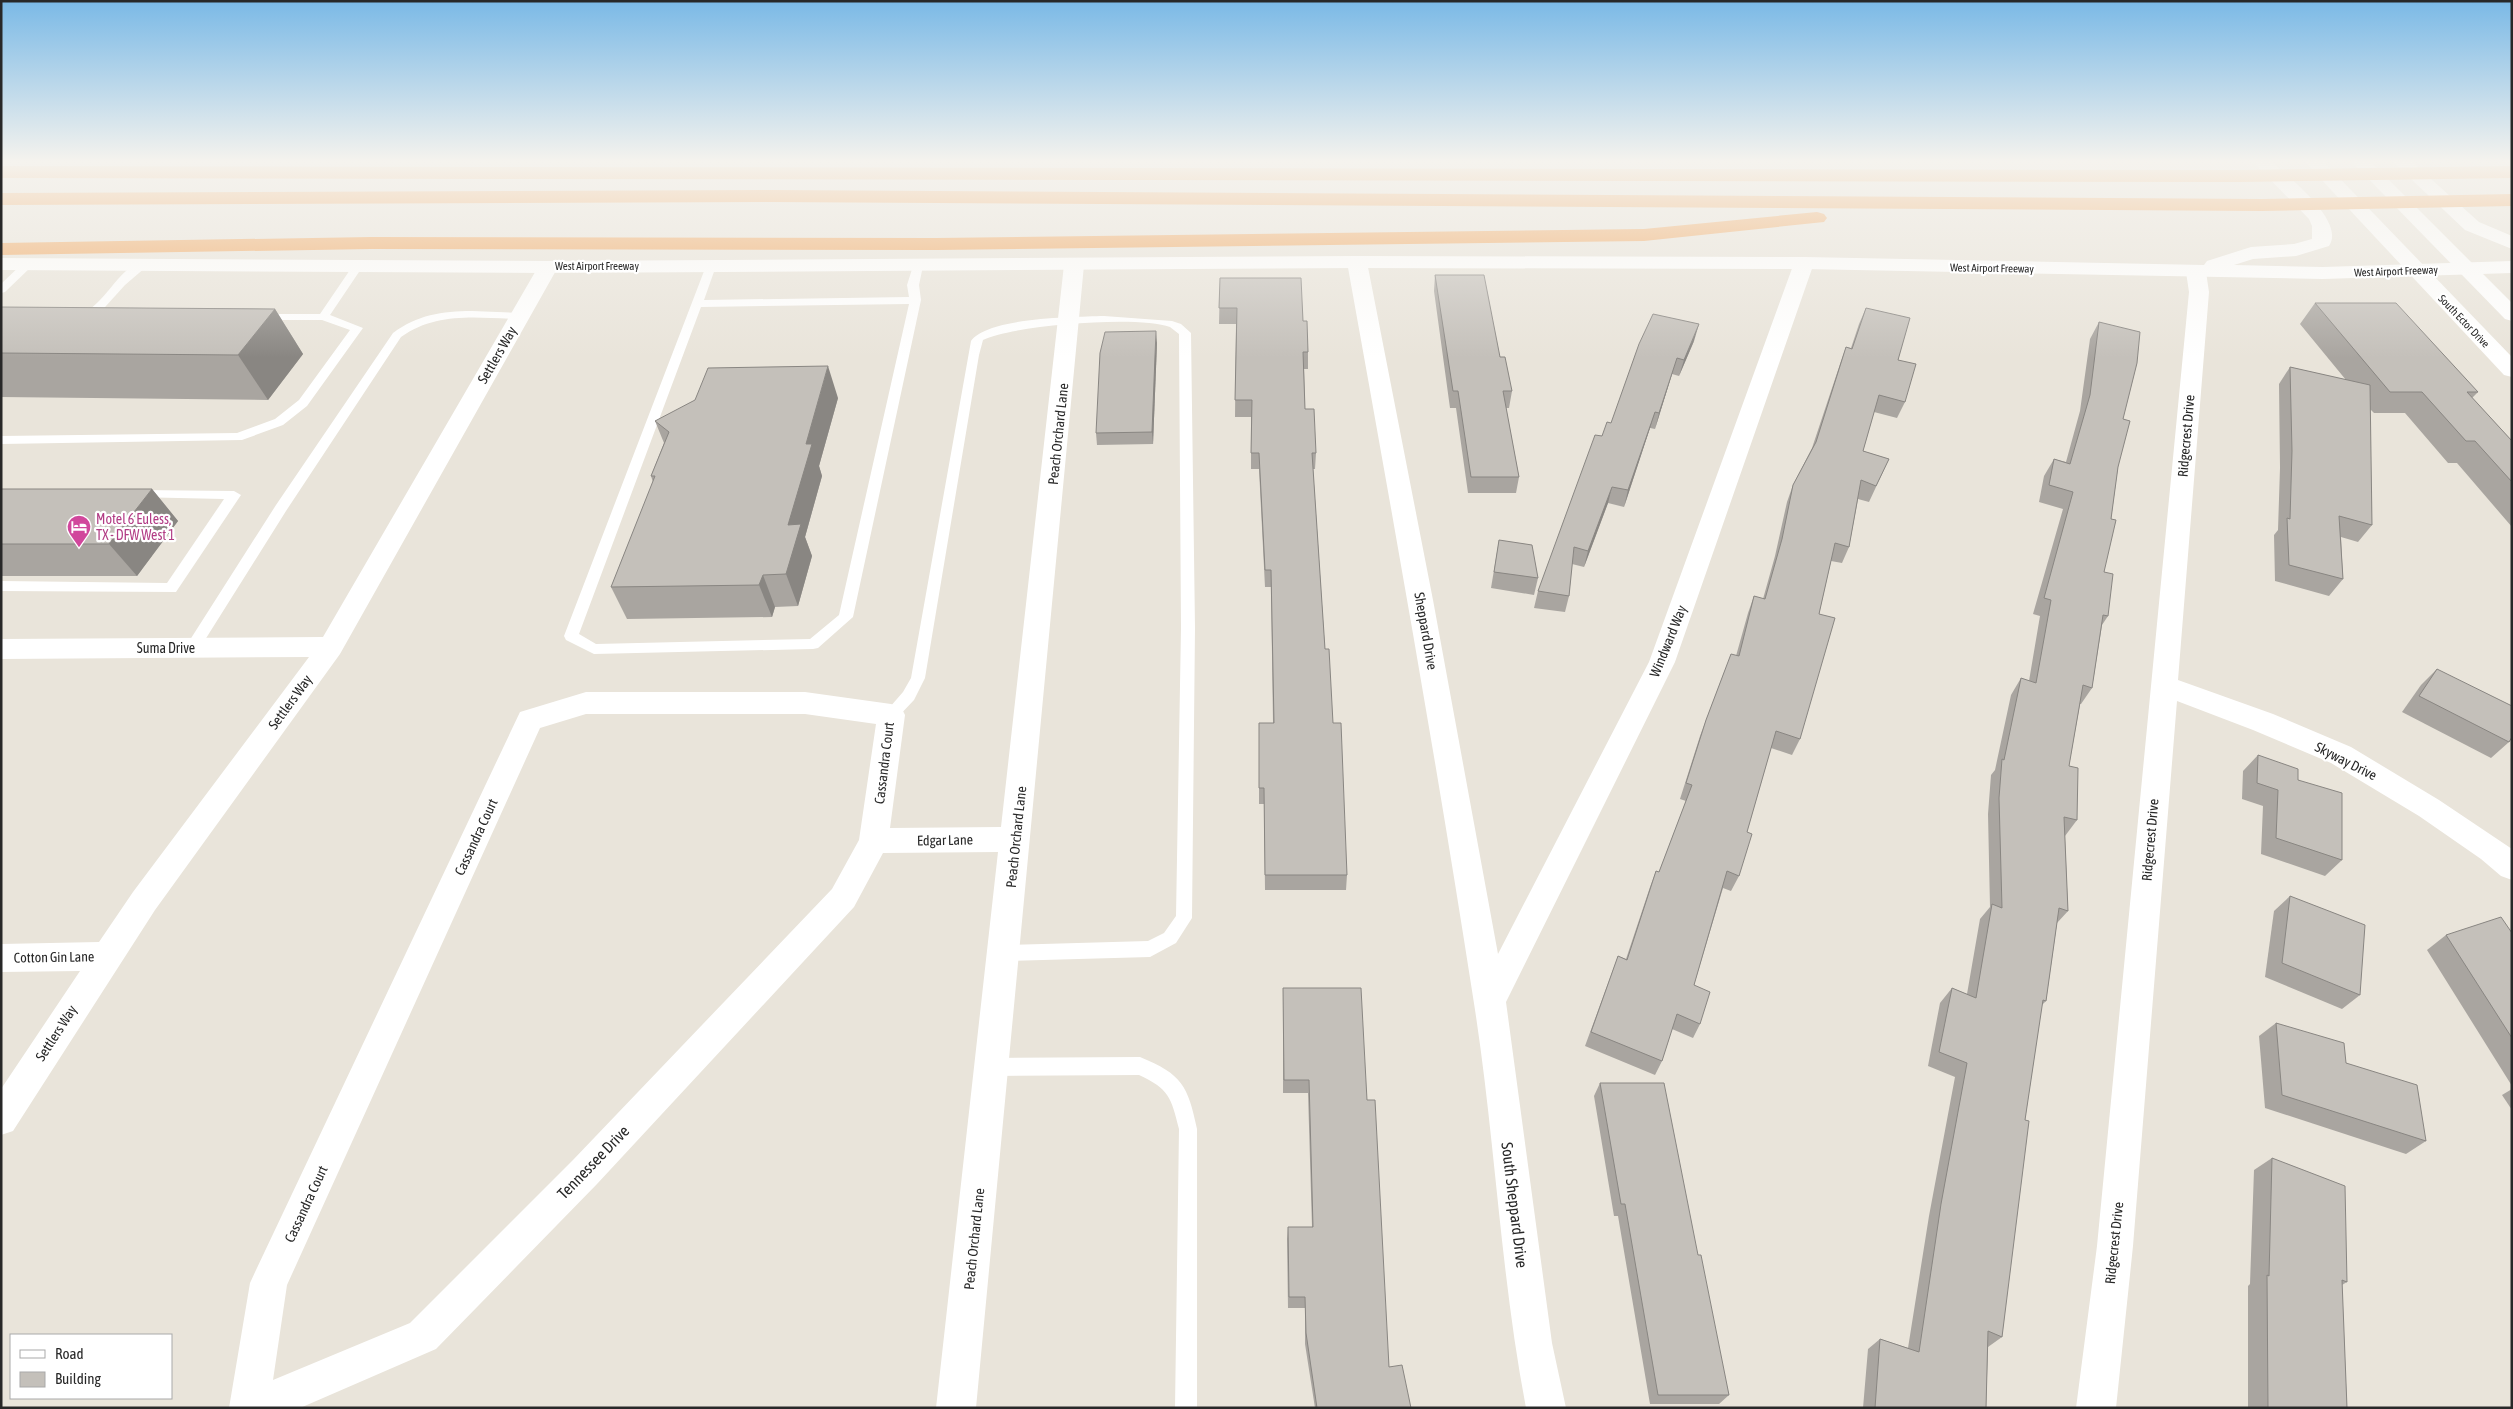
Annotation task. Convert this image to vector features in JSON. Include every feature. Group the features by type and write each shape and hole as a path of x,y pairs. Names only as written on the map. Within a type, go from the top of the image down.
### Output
{"highway":[{"path":"1,249 371,243 936,244 1644,235 1725,227"}],"street":[{"path":"2196,272 2251,253 2296,250 2322,242 2322,227"},
{"name":"South Ector Drive","path":"2375,227 2512,370"},
{"path":"2425,227 2512,315"},
{"path":"2474,227 2512,243"},
{"name":"West Airport Freeway","path":"1,264 548,267 1357,262 1804,263 2323,273 2512,267"},
{"name":"Sheppard Drive","path":"1357,262 1420,600 1490,1001"},
{"name":"Windward Way","path":"1490,1001 1662,662 1804,263"},
{"name":"Peach Orchard Lane","path":"956,1408 1074,265"},
{"name":"Settlers Way","path":"1,1119 144,900 331,646 548,267"},
{"name":"Ridgecrest Drive","path":"2096,1408 2115,1246 2163,685 2200,292 2196,272"},
{"name":"Suma Drive","path":"1,648 331,646"},
{"name":"Skyway Drive","path":"2163,685 2263,722 2341,756 2429,808 2492,850 2512,867"},
{"name":"Cassandra Court","path":"251,1408 269,1284 530,720 586,703 805,703 891,715 874,841"},
{"name":"Edgar Lane","path":"874,841 1016,838"},
{"name":"Tennessee Drive","path":"251,1408 423,1336 585,1172 843,898 874,841"},
{"name":"Cotton Gin Lane","path":"1,958 107,956"},
{"name":"South Sheppard Drive","path":"1490,1001 1533,1343 1546,1408"}],"lane":[{"path":"1,290 28,264"},
{"path":"92,315 121,283 142,265"},
{"path":"324,317 358,266"},
{"path":"711,266 571,636 594,649 813,644 846,617 915,300 913,285 918,266"},
{"path":"697,304 915,300"},
{"path":"66,320 92,315 111,315"},
{"path":"193,647 281,508 397,335 416,321 438,316 520,316"},
{"path":"1,440 238,437 279,422 303,403 357,328 324,317 246,317"},
{"path":"891,715 909,696 918,678 976,343 980,337 991,330 1015,324 1069,321 1150,321 1174,324 1185,333 1188,628 1184,918 1170,938 1150,949 1004,953"},
{"path":"1,586 171,588 234,495 127,494"},
{"path":"992,1067 1140,1066 1165,1078 1181,1098 1188,1129 1186,1408"}],"building":[{"path":"1435,275 1484,275 1500,357 1505,357 1512,391 1503,391 1519,477 1471,477 1458,391 1453,391"},
{"path":"1220,278 1301,278 1303,321 1307,321 1308,352 1303,352 1305,409 1314,409 1316,453 1312,453 1325,649 1329,649 1333,723 1341,723 1347,875 1265,875 1264,788 1259,788 1259,723 1274,723 1271,570 1265,570 1259,453 1251,453 1252,400 1235,400 1237,308 1219,308"},
{"path":"2315,303 2396,303 2478,392 2467,392 2512,441 2512,482 2475,441 2466,441 2422,392 2390,392"},
{"path":"1,307 275,309 238,355 1,353"},
{"path":"1866,308 1910,318 1898,360 1916,364 1905,402 1879,395 1863,451 1889,459 1876,486 1861,480 1849,547 1835,543 1819,614 1835,618 1800,739 1776,731 1747,832 1752,834 1739,876 1727,871 1694,985 1710,992 1700,1024 1677,1014 1662,1061 1591,1032 1618,956 1627,960 1656,871 1659,872 1692,785 1686,783 1706,720 1731,654 1739,656 1754,596 1765,599 1782,539 1793,485 1816,442 1846,347 1852,349"},
{"path":"1653,314 1699,324 1684,360 1677,358 1659,413 1655,412 1628,490 1612,487 1588,551 1574,547 1569,596 1538,591 1595,435 1602,436 1607,422 1611,423 1639,344"},
{"path":"2099,322 2140,332 2137,363 2123,419 2130,421 2118,467 2111,519 2116,520 2104,572 2113,574 2108,616 2103,615 2092,688 2083,685 2069,766 2078,768 2077,820 2064,817 2068,911 2059,908 2046,1001 2043,1000 2025,1120 2029,1121 2002,1337 1988,1331 1986,1408 1875,1408 1880,1339 1919,1352 1941,1204 1967,1063 1939,1052 1952,988 1976,998 1992,904 2002,908 1999,798 2002,759 2004,760 2021,678 2036,683 2051,600 2044,598 2073,492 2049,485 2054,459 2070,464 2090,395"},
{"path":"1156,331 1152,432 1096,433 1100,353 1105,332"},
{"path":"828,366 806,444 812,444 788,525 801,524 786,574 763,575 759,585 611,587 655,476 651,476 669,432 655,421 695,400 708,368"},
{"path":"2290,367 2370,385 2372,525 2339,516 2343,579 2289,565 2287,518 2290,519 2292,451"},
{"path":"1,489 152,489 109,544 1,544"},
{"path":"1499,540 1532,545 1538,578 1494,572"},
{"path":"2437,669 2512,706 2512,737 2509,742 2419,696"},
{"path":"2258,755 2298,769 2298,780 2342,793 2342,860 2276,838 2278,790 2257,783"},
{"path":"2290,896 2365,925 2360,995 2282,963"},
{"path":"2501,917 2512,933 2512,1038 2446,935"},
{"path":"1283,988 1361,988 1367,1100 1375,1100 1389,1367 1402,1365 1411,1408 1317,1408 1306,1333 1305,1297 1289,1297 1288,1227 1313,1227 1309,1080 1284,1080"},
{"path":"2276,1023 2344,1043 2346,1063 2417,1085 2426,1141 2282,1095"},
{"path":"1600,1083 1664,1083 1698,1255 1701,1255 1729,1395 1658,1395 1625,1204 1621,1204"},
{"path":"2272,1158 2345,1186 2347,1282 2342,1280 2347,1408 2268,1408 2267,1275 2269,1276"}],"place":[{"name":"Motel 6 Euless, TX - DFW West 1","path":"79,548"}]}
